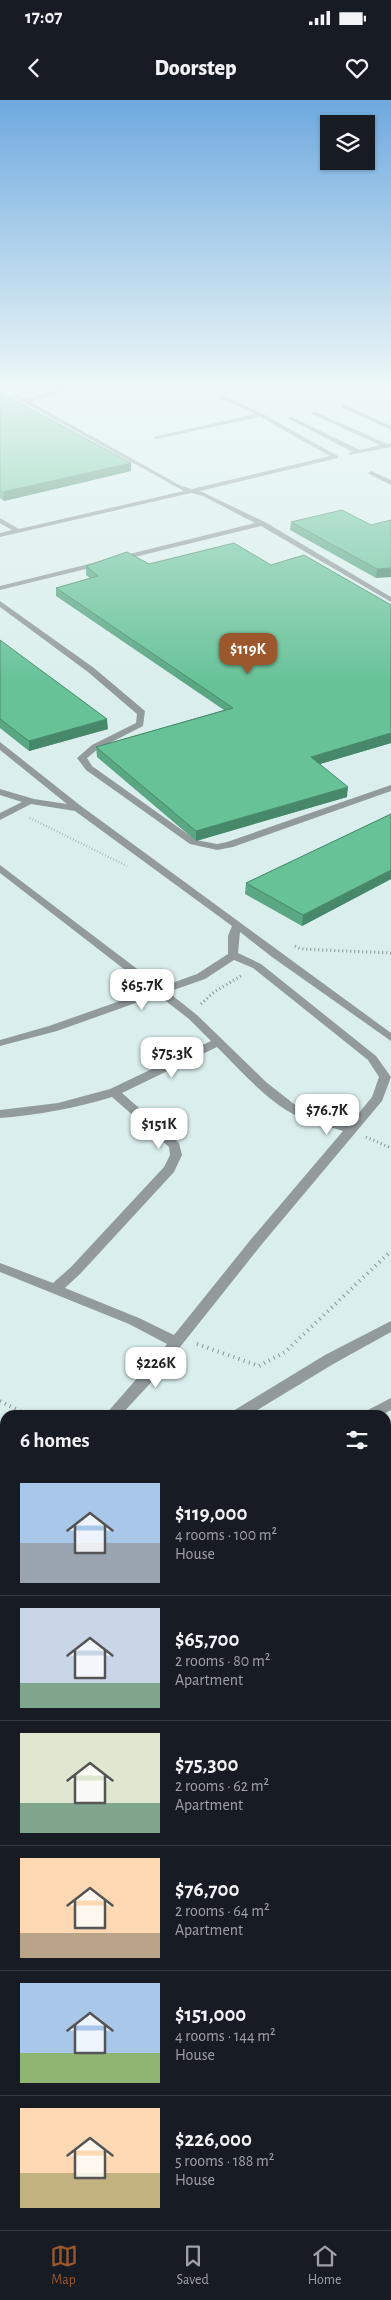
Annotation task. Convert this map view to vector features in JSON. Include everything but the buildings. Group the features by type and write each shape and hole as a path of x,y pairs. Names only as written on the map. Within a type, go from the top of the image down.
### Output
{"street":[{"path":"174,484 205,495 262,524 391,600"},
{"path":"0,535 223,484"},
{"path":"0,520 18,531"},
{"path":"0,588 262,524"},
{"path":"0,603 91,670 142,713 140,724 128,733 91,748 82,758 89,768 193,842 217,847 229,845 391,788"},
{"path":"0,745 78,808 391,1038"},
{"path":"0,792 30,801 78,808"},
{"path":"0,817 15,811 30,801"},
{"path":"3,873 193,1017 262,1085 290,1107 350,1130"},
{"path":"0,1043 40,1034 160,991 216,968 233,955 234,936 238,925"},
{"path":"117,1410 152,1372 378,1098 385,1077 372,1058 257,966 233,955"},
{"path":"0,1114 40,1112 67,1107 114,1092 219,1042"},
{"path":"54,1290 76,1270 170,1169 176,1155 175,1146 114,1092"},
{"path":"0,1267 134,1321 175,1342"},
{"path":"246,1410 330,1359 391,1326"}],"path":[{"path":"15,811 128,867"},
{"path":"293,945 301,949 391,953"},
{"path":"193,1017 198,1006 214,992 257,966"},
{"path":"350,1130 391,1148"},
{"path":"175,1342 204,1345 260,1366 285,1352 391,1252"},
{"path":"0,1401 17,1410"}]}
